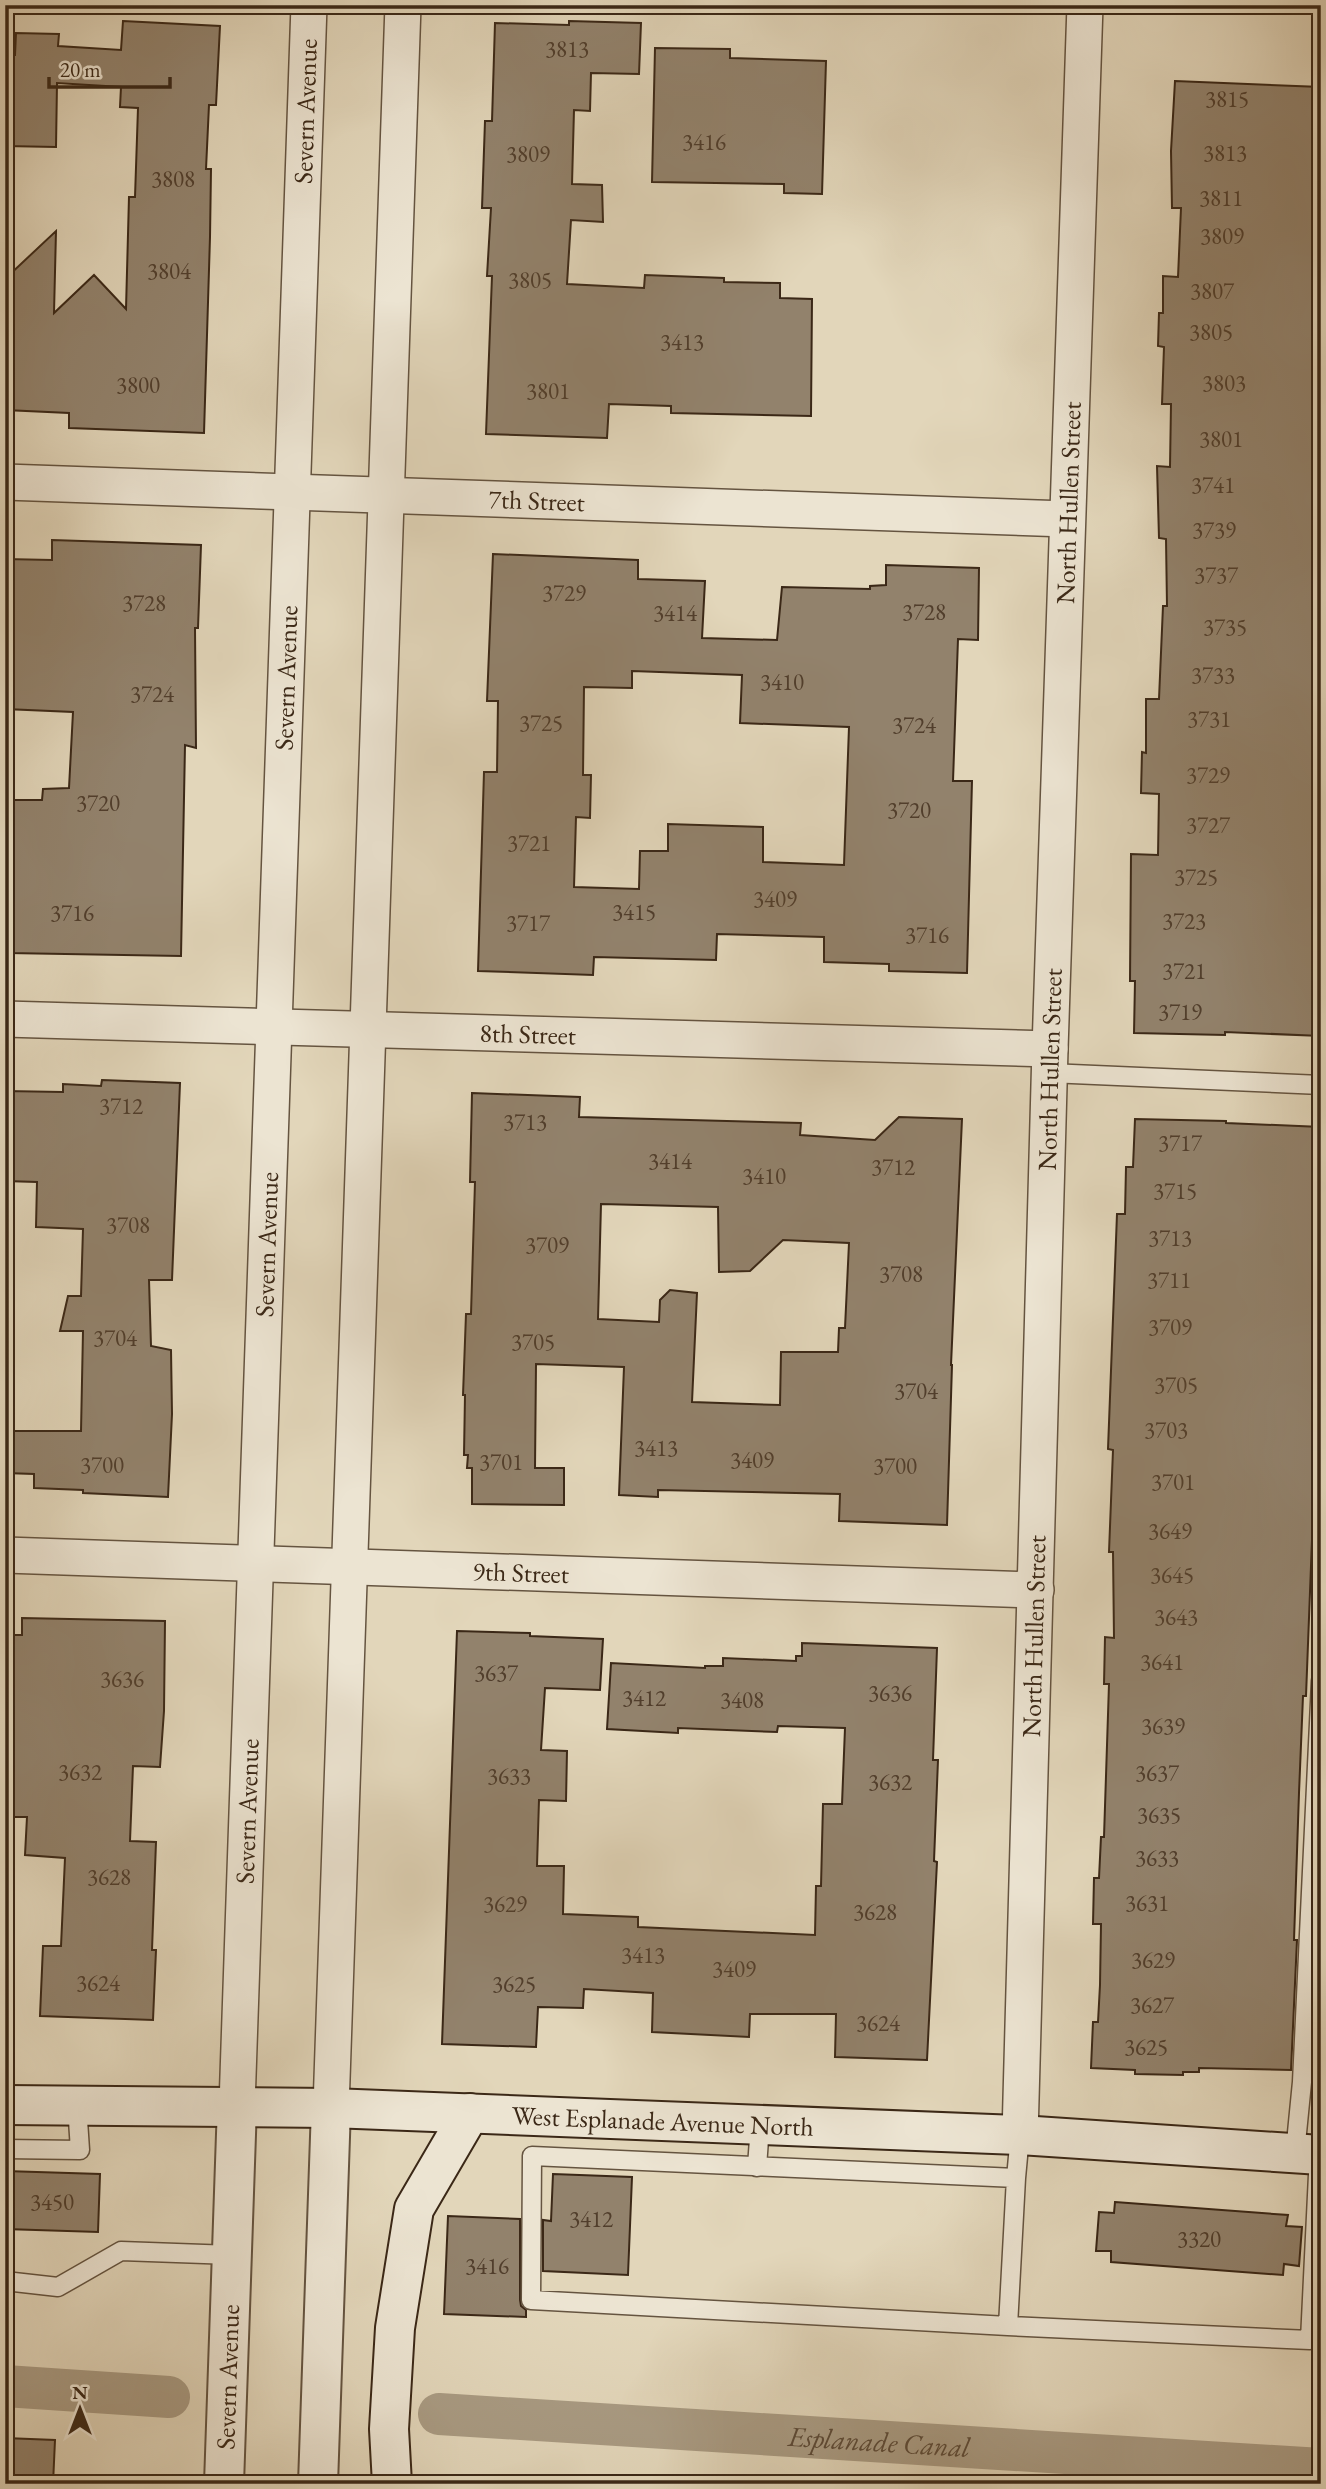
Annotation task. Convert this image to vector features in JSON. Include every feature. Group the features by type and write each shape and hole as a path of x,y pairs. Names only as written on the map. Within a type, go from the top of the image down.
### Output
{"main road":[{"name":"West Esplanade Avenue North","path":"5,2105 237,2105 470,2113 1020,2135 1312,2154"},
{"name":"Severn Avenue","path":"224,2484 237,2105"},
{"path":"318,2484 331,2108"},
{"path":"392,2484 389,2428 395,2328 414,2209 470,2113"}],"street":[{"name":"Severn Avenue","path":"237,2105 309,5"},
{"path":"331,2108 403,5"},
{"name":"North Hullen Street","path":"1020,2135 1049,1061 1085,5"},
{"name":"7th Street","path":"5,482 1067,519"},
{"name":"8th Street","path":"5,1019 274,1027 1049,1061"},
{"name":"9th Street","path":"5,1555 1036,1590"}],"lane":[{"path":"1049,1061 1321,1085"},
{"path":"1016,2178 532,2157 531,2300 1310,2340 1312,2154 1302,2082 1321,1681"},
{"path":"5,2149 80,2150 78,2105"},
{"path":"757,2167 760,2125"},
{"path":"1007,2326 1020,2135"},
{"path":"5,2281 58,2287 121,2251 232,2255"}],"building":[{"path":"123,21 220,26 216,105 209,105 206,169 211,169 204,433 69,428 69,413 5,410 5,279 56,231 54,313 94,275 126,309 129,197 135,197 138,108 120,107 121,87 57,83 56,147 5,146 5,55 15,55 16,33 59,34 58,46 121,50"},
{"path":"569,21 641,23 639,74 591,73 590,111 574,110 572,184 602,185 603,222 571,220 567,284 644,288 645,275 724,278 724,282 780,283 780,298 812,299 811,416 671,413 671,406 609,404 607,438 486,434 492,276 487,276 491,208 482,208 485,121 492,121 495,23 569,25"},
{"path":"655,48 730,49 730,58 826,61 822,194 784,193 784,184 652,182"},
{"path":"1175,81 1321,87 1321,1036 1225,1032 1225,1035 1134,1033 1135,981 1130,981 1131,854 1158,855 1159,794 1141,793 1142,752 1146,753 1146,699 1159,699 1163,606 1167,606 1166,539 1159,538 1157,466 1170,467 1171,404 1162,404 1164,347 1158,346 1159,313 1163,313 1163,276 1178,277 1181,208 1172,208 1171,151"},
{"path":"52,540 201,545 198,628 195,628 196,748 185,745 181,956 8,953 11,800 42,800 43,789 69,788 73,712 5,709 5,559 52,560"},
{"path":"493,554 638,560 638,579 705,581 702,638 777,640 782,587 870,589 870,586 886,585 886,565 979,568 978,640 958,639 953,781 972,781 967,973 889,971 889,964 824,962 824,937 717,934 716,960 594,957 593,975 478,971 484,772 497,772 498,701 487,701","holes":["632,671 742,675 740,723 849,727 844,865 763,862 763,827 668,824 668,851 640,851 639,889 574,887 576,817 590,818 591,775 583,775 584,687 632,688"]},
{"path":"102,1080 180,1083 172,1280 149,1280 151,1346 171,1350 172,1414 168,1497 34,1488 34,1474 5,1473 5,1431 81,1431 83,1331 60,1331 68,1296 81,1296 83,1229 36,1227 37,1182 5,1181 5,1091 63,1092 63,1084 101,1086"},
{"path":"472,1093 580,1097 579,1117 801,1123 800,1135 875,1140 899,1117 962,1119 947,1525 839,1521 840,1494 658,1490 658,1497 619,1495 624,1367 536,1364 535,1468 564,1468 564,1505 472,1504 472,1468 467,1468 468,1455 464,1455 463,1395 466,1314 471,1314 475,1182 470,1182","holes":["601,1204 718,1207 719,1272 750,1271 783,1240 849,1243 845,1328 839,1328 838,1352 781,1352 780,1405 692,1402 697,1293 670,1290 660,1300 659,1322 598,1319"]},
{"path":"1135,1119 1321,1127 1321,1275 1306,1696 1303,1696 1299,1793 1294,1940 1297,1940 1291,2070 1199,2068 1199,2072 1183,2072 1183,2075 1135,2074 1135,2070 1091,2068 1093,2022 1098,2022 1100,1985 1101,1924 1093,1924 1094,1878 1099,1878 1101,1837 1104,1837 1109,1684 1104,1684 1105,1637 1114,1638 1113,1552 1109,1552 1113,1450 1108,1449 1117,1214 1125,1214 1126,1167 1133,1167"},
{"path":"22,1618 165,1621 160,1767 133,1766 130,1841 156,1842 152,1950 156,1950 153,2020 40,2016 43,1946 61,1946 65,1858 25,1855 27,1817 5,1817 5,1635 22,1635"},
{"path":"457,1631 603,1639 600,1690 545,1688 541,1750 567,1751 566,1801 539,1800 537,1866 564,1866 563,1914 638,1917 638,1927 815,1935 816,1886 821,1886 823,1804 842,1804 845,1728 778,1726 777,1732 678,1728 678,1733 607,1729 611,1663 705,1668 723,1666 723,1658 796,1661 796,1656 802,1656 802,1643 937,1648 933,1760 938,1760 934,1861 937,1862 927,2060 835,2057 836,2014 750,2014 749,2037 652,2032 653,1993 584,1989 583,2008 538,2007 536,2047 442,2044"},
{"path":"5,2171 100,2174 98,2232 5,2229"},
{"path":"553,2174 632,2177 628,2275 543,2271 543,2220 551,2221"},
{"path":"1115,2202 1288,2215 1286,2226 1302,2227 1299,2266 1284,2264 1283,2275 1111,2262 1111,2251 1096,2251 1099,2212 1114,2213"},
{"path":"448,2216 520,2219 520,2300 521,2306 526,2310 526,2317 444,2314"},
{"path":"5,2438 55,2440 53,2484 5,2484"}],"waterway":[{"name":"Esplanade Canal","path":"5,2386 169,2397"},
{"name":"Esplanade Canal","path":"439,2414 1321,2469"}]}
